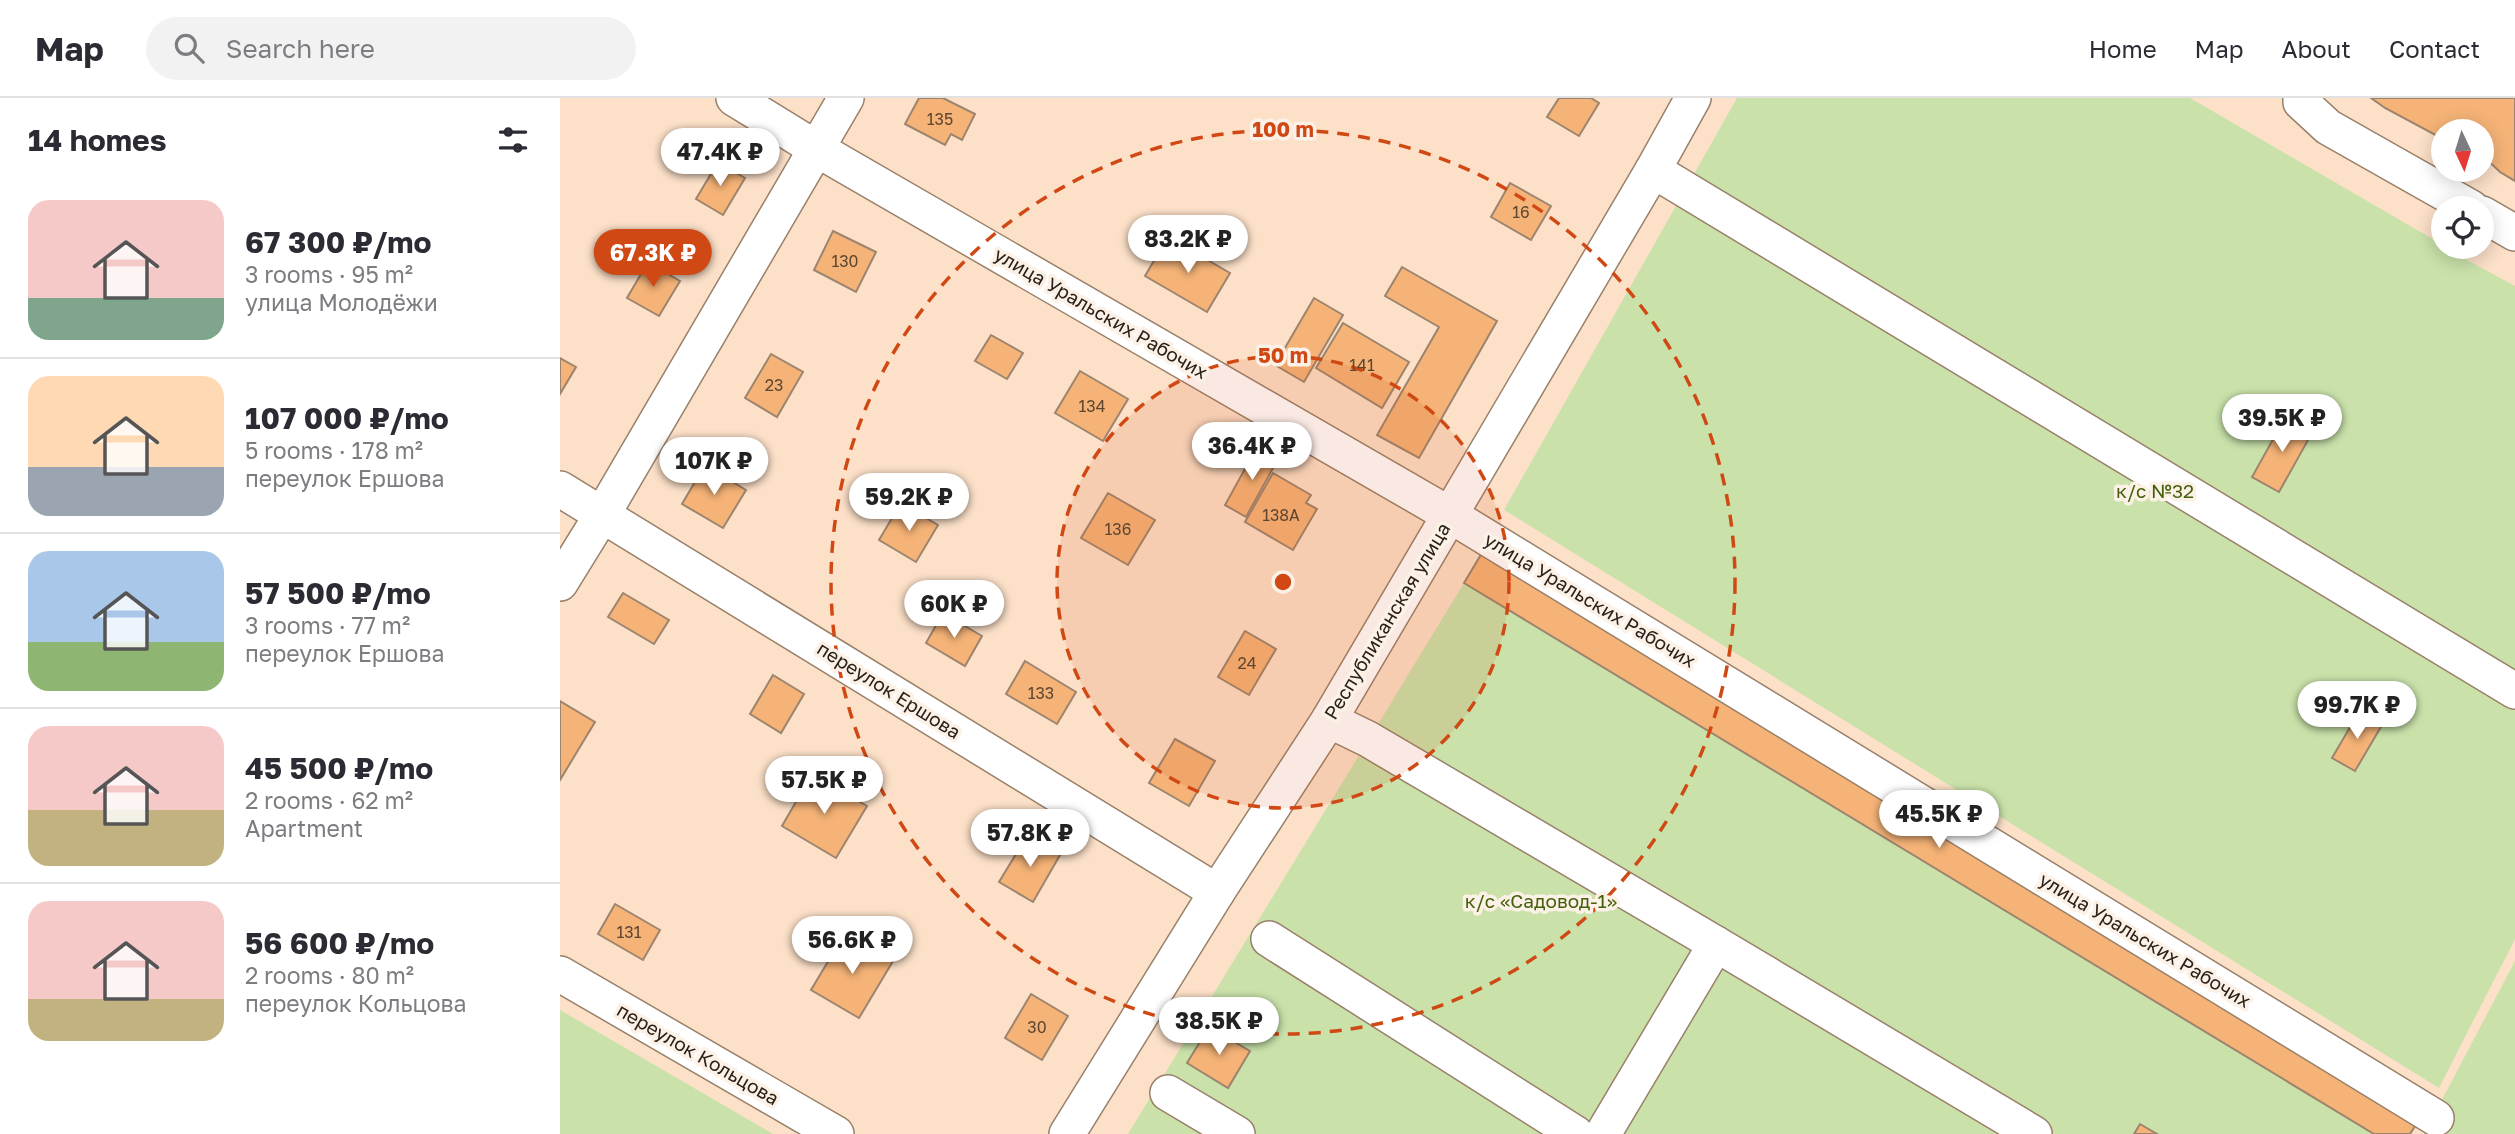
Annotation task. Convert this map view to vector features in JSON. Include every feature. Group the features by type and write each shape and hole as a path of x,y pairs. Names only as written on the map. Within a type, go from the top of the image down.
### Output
{"street":[{"name":"улица Уральских Рабочих","path":"734,98 815,148 1450,515 2436,1118"},
{"path":"560,583 846,98"},
{"name":"Республиканская улица","path":"1067,1134 1217,892 1329,720 1693,98"},
{"path":"2301,98 2301,102 2328,127 2450,196"},
{"path":"1653,170 2515,691"},
{"path":"2494,221 2515,233"},
{"name":"переулок Ершова","path":"560,489 1217,892"},
{"path":"1329,720 1367,739 2034,1134"},
{"path":"1269,939 1576,1134"},
{"path":"1603,1134 1716,944"},
{"name":"переулок Кольцова","path":"560,974 836,1134"},
{"path":"1168,1093 1237,1134"}],"green space":[{"name":"к/с №32","path":"1737,98 2190,98 2431,238 2431,259 2465,259 2515,286 2515,939 2439,1088 1504,510"},
{"name":"к/с «Садовод-1»","path":"1464,583 2374,1134 1128,1134"},
{"path":"2515,961 2515,1134 2424,1134"},
{"path":"560,1010 773,1134 560,1134"}],"building":[{"path":"919,98 943,98 975,114 962,140 951,134 945,145 905,124"},
{"path":"1559,98 1591,98 1599,103 1579,136 1547,117"},
{"path":"2371,98 2515,98 2515,181 2494,166 2494,119 2431,119 2431,133"},
{"path":"718,162 745,178 723,215 696,199"},
{"path":"1510,183 1551,206 1531,240 1491,217"},
{"path":"833,231 876,252 856,292 814,270"},
{"path":"1168,237 1230,273 1207,312 1145,276"},
{"path":"648,262 680,281 659,316 627,298"},
{"path":"1402,267 1497,321 1419,458 1377,435 1439,327 1385,296"},
{"path":"1314,298 1343,315 1304,382 1275,365"},
{"path":"1343,323 1409,362 1382,408 1316,368"},
{"path":"991,335 1023,353 1007,379 975,361"},
{"path":"771,354 803,372 777,417 745,398"},
{"path":"560,358 576,367 560,394"},
{"path":"1080,371 1128,399 1103,441 1055,413"},
{"path":"2286,416 2313,431 2279,492 2252,477"},
{"path":"1257,447 1278,459 1246,517 1225,505"},
{"path":"705,465 746,490 723,528 682,504"},
{"path":"1273,473 1311,495 1306,503 1317,509 1293,550 1245,522"},
{"path":"1108,493 1155,520 1128,565 1081,538"},
{"path":"901,503 938,525 916,562 879,540"},
{"path":"1482,553 2419,1120 2410,1134 2374,1134 1464,583"},
{"path":"623,593 669,620 654,644 608,617"},
{"path":"943,613 982,636 965,666 926,643"},
{"path":"1245,631 1276,649 1249,695 1218,677"},
{"path":"1025,661 1076,692 1057,724 1006,694"},
{"path":"773,675 804,694 781,733 750,714"},
{"path":"560,701 595,722 560,780"},
{"path":"2359,712 2382,725 2355,771 2332,758"},
{"path":"1175,739 1215,761 1189,806 1149,783"},
{"path":"812,774 867,806 836,858 782,826"},
{"path":"1027,836 1060,855 1033,902 999,882"},
{"path":"615,904 660,930 643,960 598,934"},
{"path":"845,933 893,961 859,1018 811,990"},
{"path":"1031,994 1068,1016 1042,1060 1005,1038"},
{"path":"1209,1027 1250,1051 1228,1088 1187,1063"},
{"path":"2140,1124 2157,1134 2134,1134"}]}
